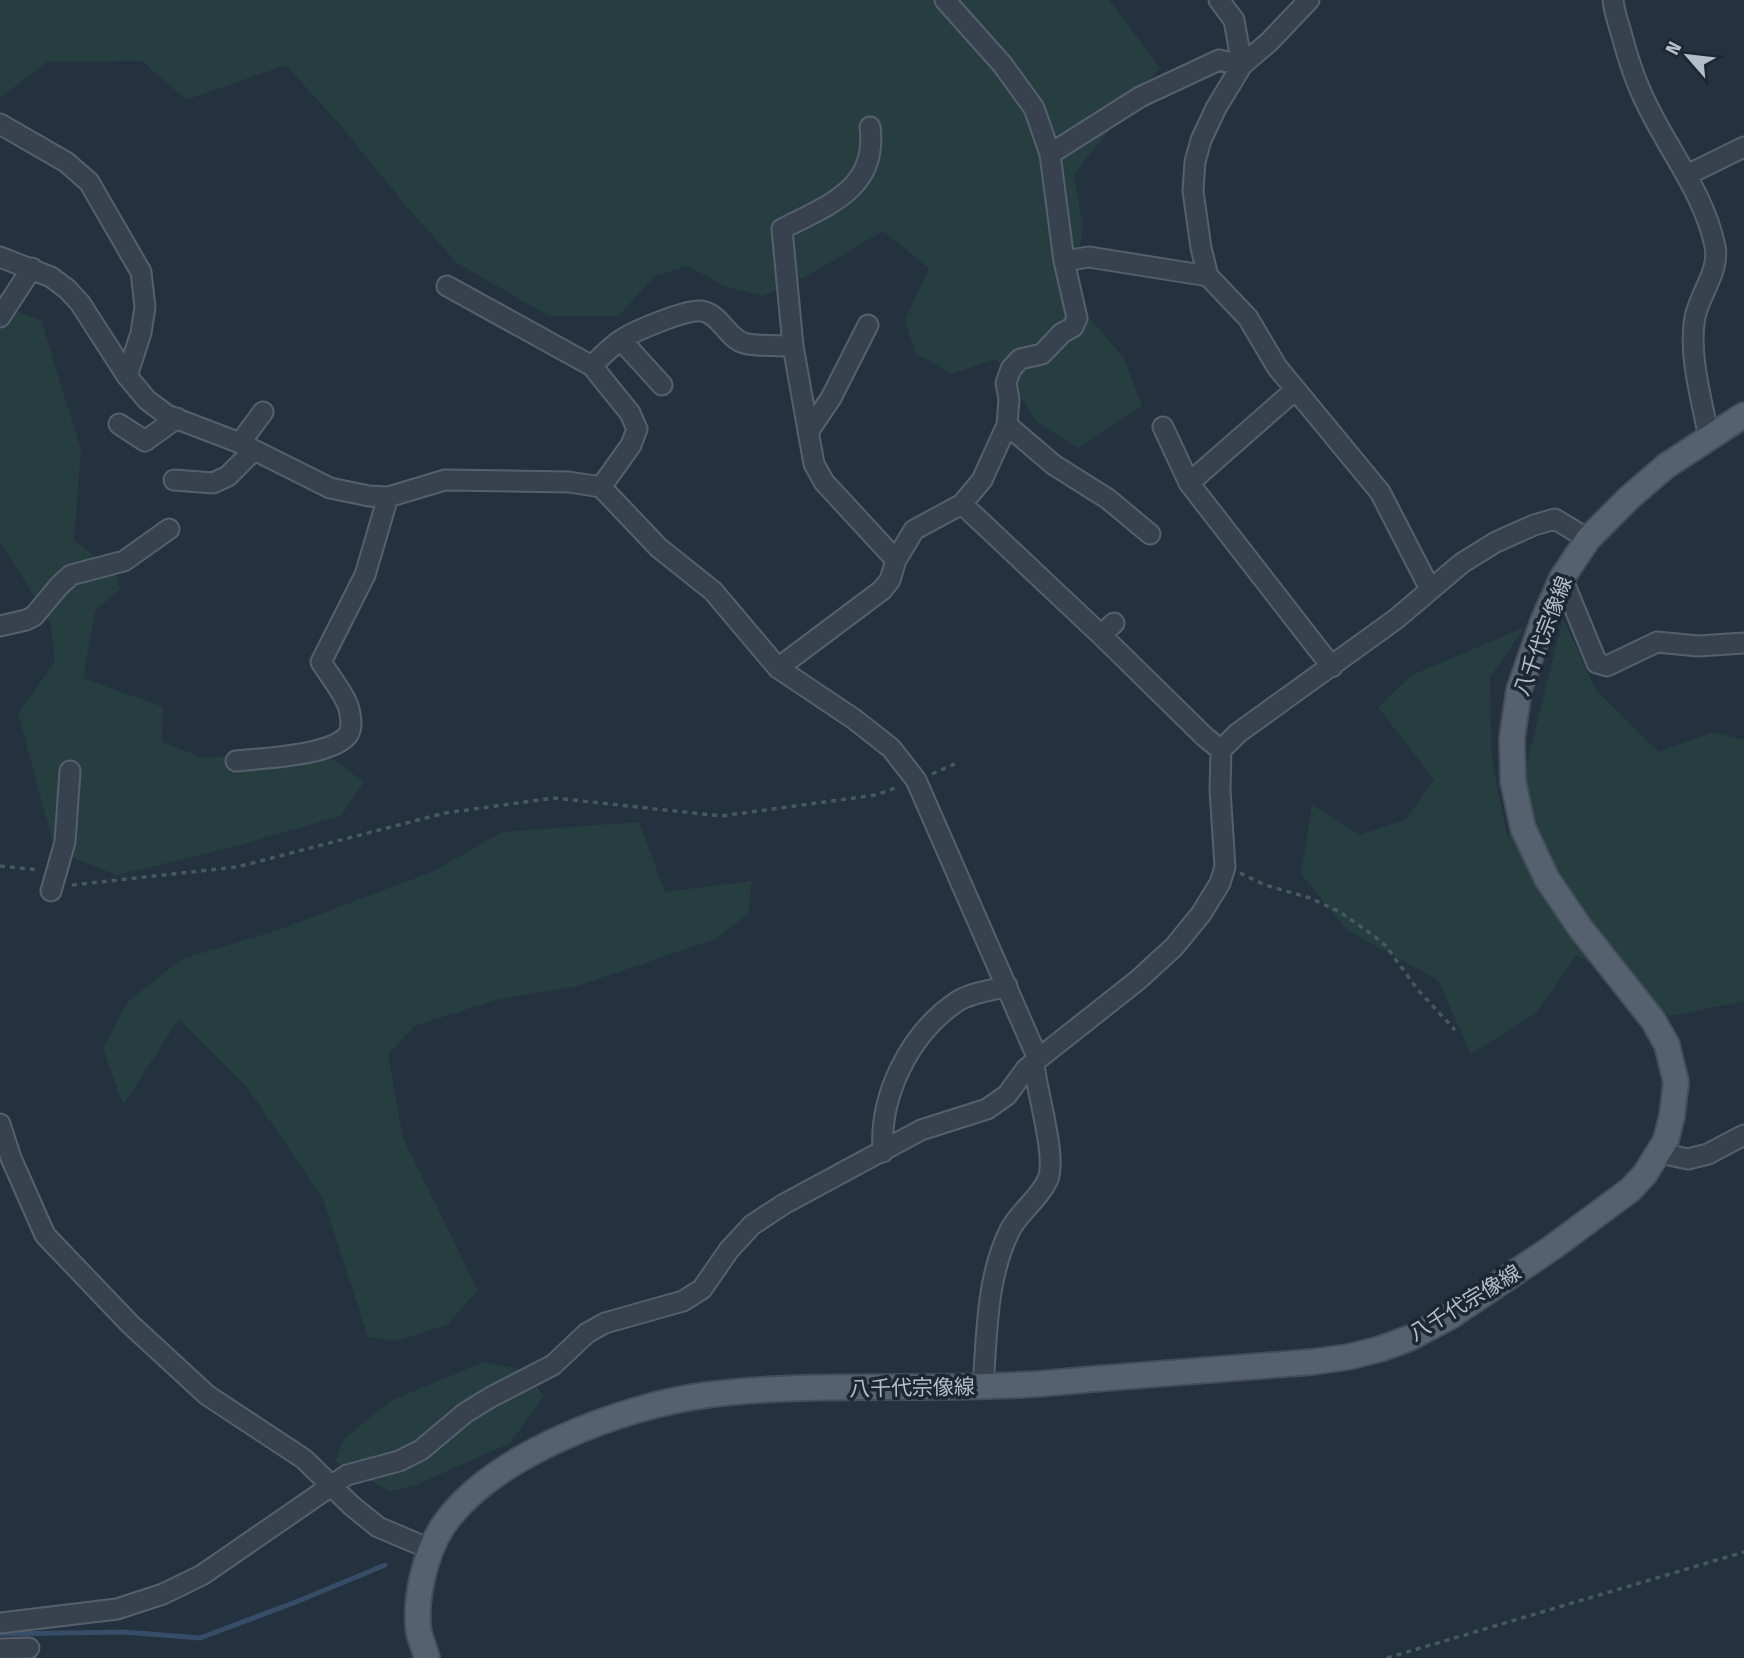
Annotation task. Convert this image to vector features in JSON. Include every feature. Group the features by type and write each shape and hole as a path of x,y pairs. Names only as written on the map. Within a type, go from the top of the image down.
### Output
{"main road":[{"name":"八千代宗像線","path":"427,1658 419,1632 420,1595 430,1549 443,1527 463,1501 499,1473 585,1428 640,1409 705,1395 782,1390 983,1387 1348,1357 1409,1338 1451,1316 1553,1247 1630,1190 1645,1174 1666,1140 1676,1082 1667,1045 1653,1020 1581,929 1547,879 1523,828 1513,781 1512,738 1519,690 1562,578 1588,539 1666,466 1744,415"}],"street":[{"path":"778,668 882,590 890,580 896,560 914,530 962,504 982,480 1007,425 1009,399 1006,383 1012,369 1020,359 1042,354 1076,323 1064,261 1050,154 1034,108 1021,86 945,0"},
{"path":"1219,0 1234,20 1242,65"},
{"path":"1309,0 1269,42 1242,65 1216,108 1201,140 1195,162 1193,191 1196,220 1208,276 1248,318 1277,367 1380,492 1430,589"},
{"path":"1613,0 1642,93 1688,175 1715,248 1715,260 1709,281 1695,315 1692,344 1709,438"},
{"path":"1050,154 1140,97 1207,65 1219,60 1242,65"},
{"path":"0,124 66,162 89,182 141,272 145,307 141,333 127,376"},
{"path":"870,127 872,143 867,168 856,185 831,204 782,229 793,345 814,464 824,482 896,560"},
{"path":"1688,175 1744,147"},
{"path":"0,257 51,277 80,303 127,376 147,400 167,415 246,447 330,488 388,497 445,480 569,482 601,488 659,548 713,590 778,668 854,719 891,748 916,780 1007,986 1036,1061 1049,1156 1048,1178 1011,1227 999,1254 991,1293 983,1387"},
{"path":"1064,261 1089,257 1208,276"},
{"path":"0,317 32,268"},
{"path":"447,286 592,366 630,413 637,429 631,445 601,488"},
{"path":"592,366 621,340 652,324 691,312 702,311 713,316 727,332 744,344 793,345"},
{"path":"808,432 831,398 868,325"},
{"path":"621,340 662,385"},
{"path":"1189,483 1295,390"},
{"path":"174,480 213,484 228,476 263,412"},
{"path":"119,424 145,441 177,418"},
{"path":"1007,425 1054,465 1108,499 1150,534"},
{"path":"1163,427 1189,483 1332,667"},
{"path":"236,761 310,752 336,743 348,735 352,724 349,706 321,662 365,575 388,497"},
{"path":"962,504 1108,629 1205,737 1221,750"},
{"path":"0,1623 117,1609 163,1594 202,1575 347,1475 399,1461 421,1450 465,1413 553,1365 587,1334 605,1323 683,1301 702,1289 729,1250 752,1225 784,1204 921,1130 987,1109 1007,1095 1036,1061 1138,980 1174,947 1201,914 1220,883 1225,867 1220,790 1221,750 1238,733 1396,619 1462,563 1496,542 1555,519 1588,539"},
{"path":"0,626 34,616 71,575 124,561 169,529"},
{"path":"1562,578 1597,663 1607,666 1657,642 1698,646 1744,643"},
{"path":"52,884 65,842 70,771"},
{"path":"883,1152 881,1130 891,1087 905,1060 931,1023 958,1001 1007,986"},
{"path":"0,1124 11,1158 45,1235 130,1324 206,1395 304,1459 352,1506 378,1527 430,1549"},
{"path":"1660,1153 1688,1160 1708,1154 1744,1135"},
{"path":"0,1649 29,1647"}],"path":[{"path":"0,866 41,870 52,884 73,885 237,867 445,813 554,798 721,816 876,795 957,763"},
{"path":"1225,867 1265,885 1310,898 1340,912 1373,935 1386,946 1418,990 1455,1030"},
{"path":"1387,1658 1744,1552"}],"green space":[{"path":"0,0 1109,0 1160,68 1074,174 1083,227 1072,298 1124,358 1142,406 1078,448 1037,422 996,359 952,374 915,353 905,320 929,268 883,231 809,275 763,296 724,286 688,266 655,276 618,316 549,316 457,263 286,65 186,100 142,61 47,62 0,98"},
{"path":"0,306 41,320 81,450 74,540 116,573 120,589 95,611 83,678 163,707 162,742 204,758 317,748 364,782 341,816 244,844 117,875 55,851 18,713 55,662 51,624 0,541"},
{"path":"1563,618 1596,690 1659,752 1713,732 1744,740 1744,1001 1670,1016 1577,955 1536,1013 1471,1054 1438,980 1347,930 1301,874 1312,805 1360,835 1405,820 1434,780 1378,707 1412,675 1525,627 1490,677 1492,761 1508,840"},
{"path":"639,822 665,892 752,881 748,914 716,939 574,987 495,1000 415,1026 388,1054 403,1138 478,1290 448,1324 398,1341 368,1337 323,1199 247,1087 179,1019 123,1105 103,1048 129,1000 182,959 278,930 432,872 502,832"},
{"path":"484,1362 524,1370 544,1396 510,1443 416,1485 389,1491 335,1461 345,1438 392,1400"}],"waterway":[{"path":"0,1634 124,1632 200,1638 385,1565"}]}
